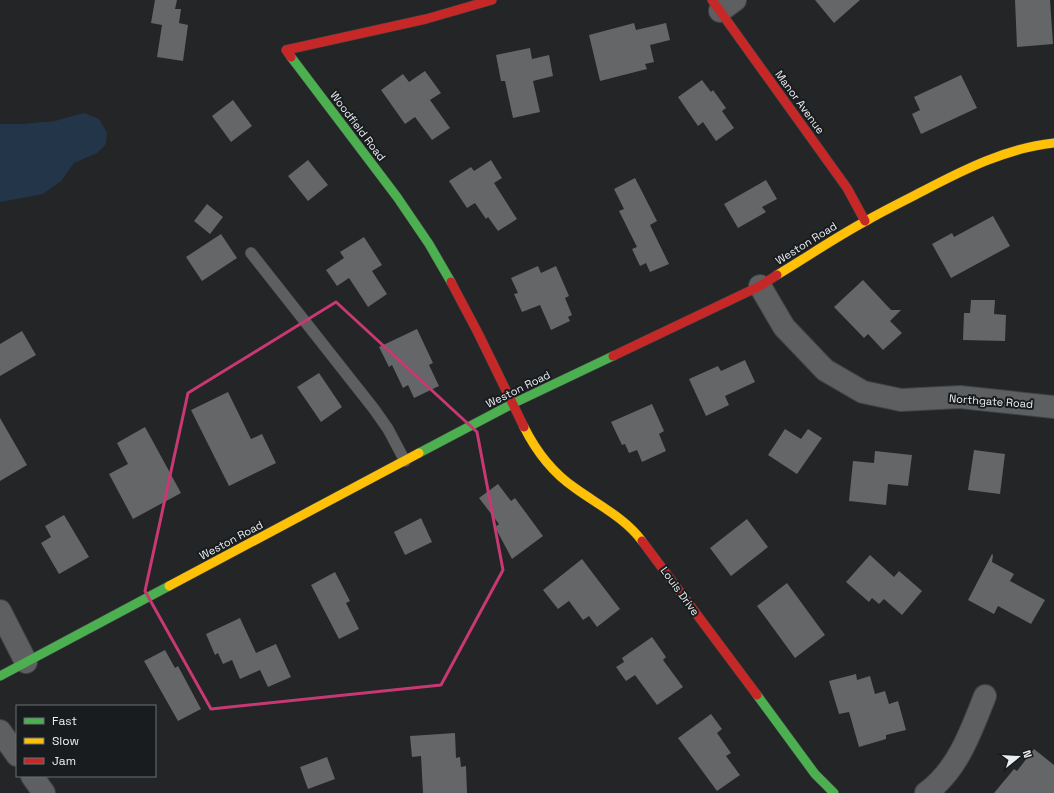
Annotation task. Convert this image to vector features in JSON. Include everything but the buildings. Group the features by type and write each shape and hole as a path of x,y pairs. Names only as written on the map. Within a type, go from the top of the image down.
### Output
{"street":[{"name":"Woodfield Road","path":"492,0 426,19 286,50 397,197 429,244 471,321 512,404"},
{"name":"Manor Avenue","path":"722,4 847,188 865,221"},
{"name":"Weston Road","path":"0,676 512,404 760,286 865,221 950,177 982,162 1007,153 1054,143"},
{"name":"Northgate Road","path":"760,286 784,327 825,370 863,392 901,400 960,397 1054,407"},
{"name":"Louis Drive","path":"512,404 531,440 555,471 573,487 620,519 638,536 815,774 834,793"},
{"path":"0,612 26,662"},
{"path":"926,793 941,780 956,761 967,741 984,696"},
{"path":"0,731 16,754"},
{"path":"33,777 44,793"}],"lane":[{"path":"251,253 374,409 388,429 405,461"}],"highlighted area":[{"path":"336,302 477,432 503,570 441,685 211,709 145,591 188,393"}],"shaded area":[{"path":"84,113 99,119 107,133 106,144 97,153 74,163 61,181 43,194 0,202 0,124 23,124 55,121"}],"traffic: fast":[{"path":"291,57 397,197 429,244 451,282"},
{"path":"419,453 512,404 613,356"},
{"path":"0,676 169,586"},
{"path":"757,695 815,774 834,793"}],"traffic: slow":[{"path":"777,275 833,240 887,209 971,167 1020,150 1054,143"},
{"path":"524,427 534,445 559,476 619,518 642,541"},
{"path":"169,586 419,453"}],"traffic: jam":[{"path":"291,57 286,50 426,19 492,0"},
{"path":"712,0 847,188 865,221"},
{"path":"613,356 760,286 777,275"},
{"path":"451,282 524,427"},
{"path":"642,541 757,695"}]}
